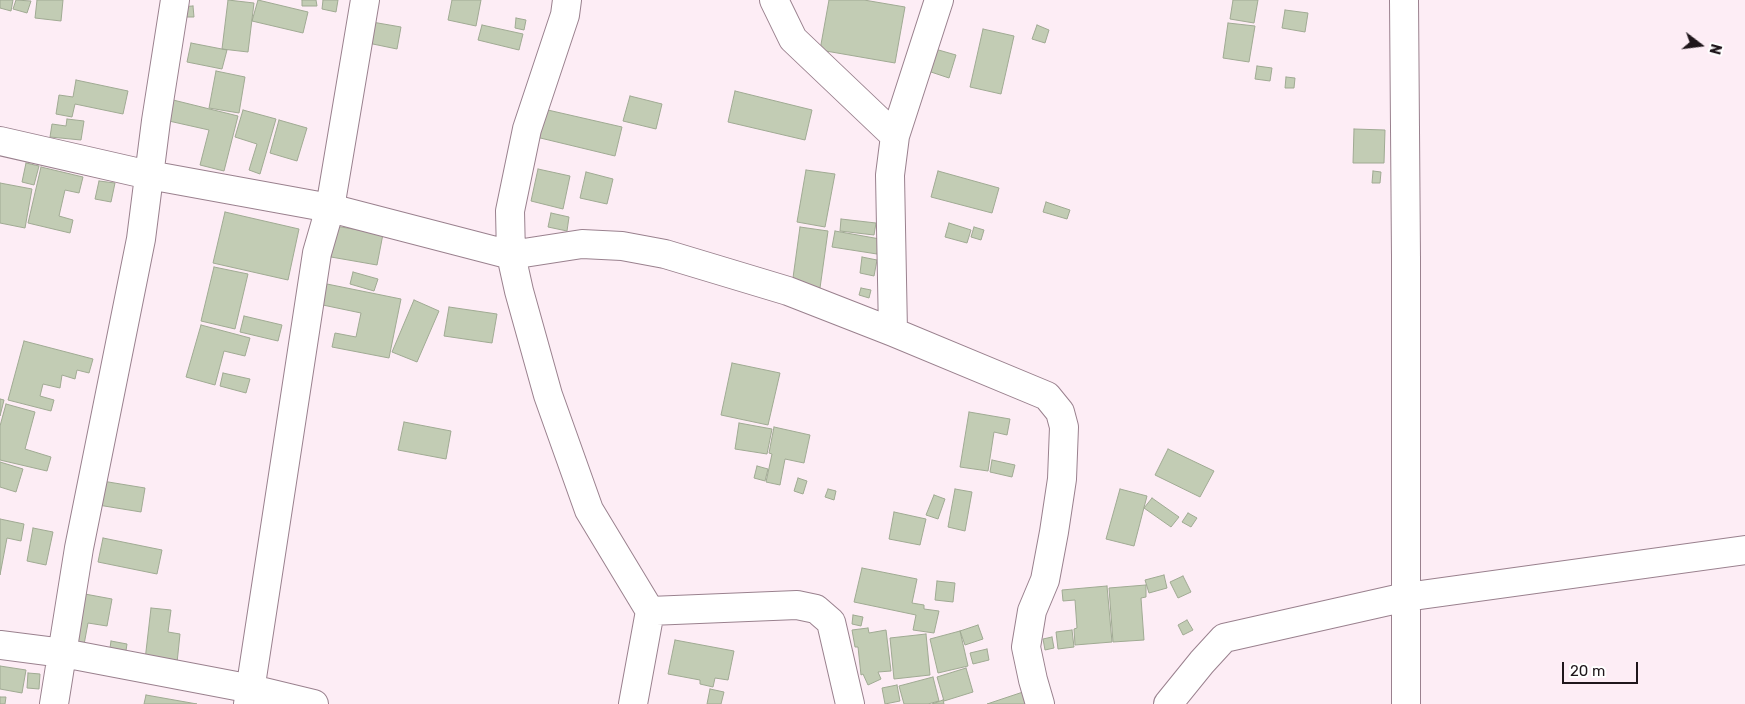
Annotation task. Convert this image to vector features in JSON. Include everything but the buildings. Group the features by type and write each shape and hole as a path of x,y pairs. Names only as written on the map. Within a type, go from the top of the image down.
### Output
{"street":[{"path":"54,704 79,548 141,239 156,121 175,0"},
{"path":"250,696 317,253 330,208 365,0"},
{"path":"567,0 565,15 527,129 510,211 511,255 548,395 589,510 650,611 633,704"},
{"path":"774,0 793,39 895,136"},
{"path":"894,332 890,175 895,136 939,0"},
{"path":"1404,0 1406,704"},
{"path":"0,141 149,175 330,208 511,255 582,244 622,246 665,254 788,291 894,332 1046,396 1060,412 1064,427 1062,479 1045,580 1032,611 1026,647 1040,704"},
{"path":"1168,704 1224,638 1406,597 1745,550"},
{"path":"650,611 797,605 816,609 831,622 850,704"},
{"path":"0,644 63,653 250,696 314,704"}]}
